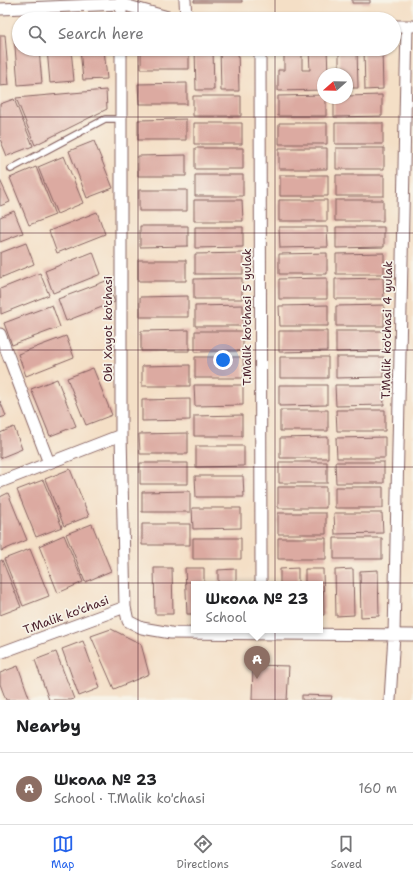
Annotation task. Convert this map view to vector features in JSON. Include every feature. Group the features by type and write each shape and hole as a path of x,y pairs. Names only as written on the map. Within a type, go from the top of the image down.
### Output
{"street":[{"path":"185,0 186,12"},
{"path":"0,9 121,4 150,12"},
{"path":"121,4 121,12"},
{"name":"T.Malik ko'chasi 4 yulak","path":"394,635 410,26"},
{"name":"Obi Xayot ko'chasi","path":"121,56 121,436 125,607"},
{"name":"T.Malik ko'chasi 5 yulak","path":"260,56 261,581"},
{"path":"0,334 49,463"},
{"path":"0,482 121,436"},
{"name":"T.Malik ko'chasi","path":"0,653 125,607 128,621 142,628 171,633 191,633"},
{"name":"T.Malik ko'chasi","path":"304,633 413,635"},
{"path":"390,700 394,635"}],"lane":[{"path":"10,169 105,119 121,119"}],"building":[{"path":"194,0 242,0 242,2 194,2"},
{"path":"352,0 370,0 370,3 352,3"},
{"path":"0,35 5,35 9,85 0,86"},
{"path":"16,56 40,56 42,83 18,85"},
{"path":"48,56 72,56 74,81 50,83"},
{"path":"81,56 105,56 107,79 83,80"},
{"path":"141,56 189,56 189,69 141,69"},
{"path":"195,56 213,56 214,90 196,90"},
{"path":"220,56 238,56 239,91 221,91"},
{"path":"284,56 302,56 302,70 310,70 309,56 327,56 328,68 317,68 317,90 278,91 278,70 284,70"},
{"path":"339,56 357,56 358,88 353,88 353,68 339,68"},
{"path":"364,56 382,56 383,89 365,90"},
{"path":"187,83 187,104 139,104 138,84"},
{"path":"106,90 107,109 35,145 16,98"},
{"path":"317,95 317,104 326,104 326,116 278,116 278,96"},
{"path":"382,95 382,116 334,117 334,104 353,104 353,96"},
{"path":"193,96 241,96 241,116 193,116"},
{"path":"14,99 33,146 7,156 0,139 0,104"},
{"path":"186,119 186,140 138,140 138,120"},
{"path":"194,123 242,123 242,144 194,144"},
{"path":"279,123 327,123 327,144 279,144"},
{"path":"335,123 383,123 383,144 335,144"},
{"path":"94,141 113,188 87,198 69,151"},
{"path":"195,148 243,148 243,169 195,169"},
{"path":"279,148 327,148 327,169 279,169"},
{"path":"336,148 384,148 384,169 336,169"},
{"path":"186,155 186,176 138,176 138,156"},
{"path":"64,156 83,203 57,214 38,167"},
{"path":"36,167 55,215 29,225 10,178"},
{"path":"195,175 243,175 243,196 195,196"},
{"path":"280,175 328,175 328,196 280,196"},
{"path":"336,175 384,175 384,196 336,196"},
{"path":"0,180 10,202 0,206"},
{"path":"139,190 187,190 187,211 139,211"},
{"path":"194,200 242,200 243,221 194,221"},
{"path":"279,200 327,200 327,221 279,221"},
{"path":"335,200 383,200 383,221 335,221"},
{"path":"14,211 23,233 0,242 0,217"},
{"path":"97,212 105,234 57,253 49,231"},
{"path":"140,226 188,226 188,246 140,247"},
{"path":"195,227 243,227 243,247 195,248"},
{"path":"279,227 327,227 328,247 280,248"},
{"path":"336,227 384,227 384,247 336,248"},
{"path":"26,243 34,264 0,278 0,253"},
{"path":"93,252 101,274 53,293 45,271"},
{"path":"243,253 243,274 195,274 195,254"},
{"path":"327,253 327,274 279,274 279,254"},
{"path":"384,253 384,274 336,274 336,254"},
{"path":"138,260 186,260 186,281 138,281"},
{"path":"40,273 49,295 1,314 0,289"},
{"path":"242,278 242,299 194,299 194,279"},
{"path":"327,278 327,299 279,299 279,279"},
{"path":"383,278 384,299 335,299 335,279"},
{"path":"106,281 115,302 66,321 58,299"},
{"path":"188,296 188,317 140,317 140,297"},
{"path":"52,305 60,327 12,345 4,323"},
{"path":"243,305 243,326 195,326 195,306"},
{"path":"328,305 328,326 280,326 279,306"},
{"path":"384,305 384,326 336,326 336,306"},
{"path":"189,330 189,351 141,351 141,331"},
{"path":"195,331 243,331 243,351 195,352"},
{"path":"279,331 327,331 327,351 279,352"},
{"path":"336,331 384,331 384,351 336,352"},
{"path":"66,336 74,357 26,376 18,354"},
{"path":"195,357 243,357 244,378 195,378"},
{"path":"280,357 328,357 328,378 280,378"},
{"path":"336,357 384,357 384,377 336,378"},
{"path":"190,365 190,386 142,386 142,366"},
{"path":"93,368 112,415 86,425 67,378"},
{"path":"57,379 76,426 50,436 31,389"},
{"path":"194,385 243,385 243,405 195,406"},
{"path":"279,385 327,385 327,405 279,406"},
{"path":"335,385 383,385 384,405 336,406"},
{"path":"190,399 190,420 142,421 142,400"},
{"path":"0,401 6,416 0,418"},
{"path":"280,410 328,410 328,431 280,431"},
{"path":"336,410 385,410 385,431 337,431"},
{"path":"242,415 242,436 194,436 194,416"},
{"path":"14,427 22,449 0,458 0,433"},
{"path":"188,433 188,454 140,454 139,434"},
{"path":"328,437 328,458 280,458 280,438"},
{"path":"385,437 385,458 337,458 336,438"},
{"path":"196,446 244,446 244,466 196,467"},
{"path":"279,462 327,462 327,483 279,483"},
{"path":"335,462 384,462 384,483 336,483"},
{"path":"140,463 188,463 188,484 140,484"},
{"path":"70,469 89,516 64,526 45,479"},
{"path":"195,476 243,476 244,497 196,497"},
{"path":"43,480 62,527 36,537 17,490"},
{"path":"278,487 326,487 326,508 278,508"},
{"path":"335,487 383,487 383,508 335,508"},
{"path":"190,491 190,512 142,512 142,492"},
{"path":"8,493 27,540 1,551 0,497"},
{"path":"192,508 241,508 241,528 193,529"},
{"path":"278,513 326,513 326,534 278,534"},
{"path":"334,513 382,513 383,533 335,534"},
{"path":"92,524 111,571 85,582 66,534"},
{"path":"142,524 190,524 190,545 142,545"},
{"path":"64,535 83,582 58,593 39,546"},
{"path":"193,538 241,538 241,559 193,559"},
{"path":"278,538 326,538 326,559 278,559"},
{"path":"334,538 382,538 382,559 334,559"},
{"path":"30,549 49,596 23,606 4,559"},
{"path":"2,560 21,607 0,615 0,561"},
{"path":"154,568 172,568 173,614 155,614"},
{"path":"185,568 204,568 204,581 191,581 191,614 187,614"},
{"path":"298,568 298,581 280,581 280,569"},
{"path":"236,569 236,581 218,581 218,570"},
{"path":"305,569 323,569 324,615 323,581 305,581"},
{"path":"353,569 354,615 336,616 335,570"},
{"path":"378,570 379,616 361,617 360,571"},
{"path":"111,629 141,644 149,674 114,689 91,636"},
{"path":"83,641 100,688 79,696 62,649"},
{"path":"56,652 74,699 49,700 35,660"},
{"path":"253,665 289,666 287,700 252,700"},
{"path":"18,666 30,700 6,700 0,684 0,673"},
{"path":"302,695 332,696 331,700 302,700"}],"place":[{"name":"Школа № 23","path":"257,679"}]}
